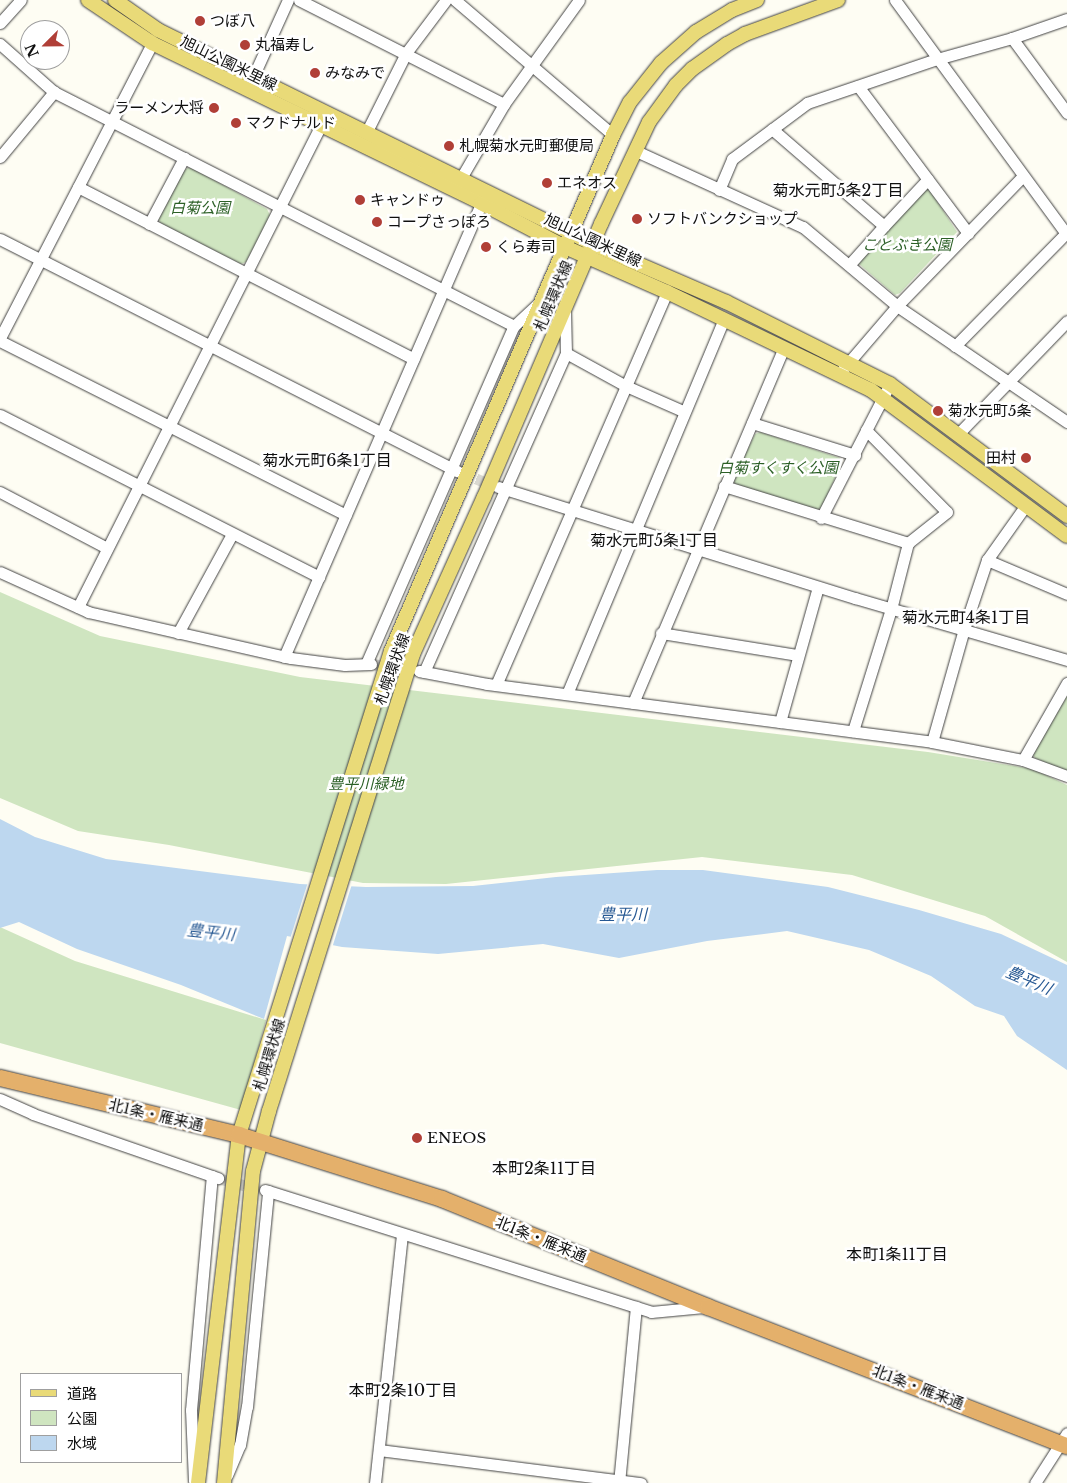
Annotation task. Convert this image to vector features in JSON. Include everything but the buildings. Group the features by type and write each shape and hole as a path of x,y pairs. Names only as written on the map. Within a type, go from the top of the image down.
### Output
{"highway":[{"name":"北1条・雁来通","path":"0,1078 239,1135 442,1199 708,1307 1064,1441"}],"main road":[{"name":"旭山公園米里線","path":"88,0 152,43 481,203 565,247 590,250 726,302 843,369 1067,536"},
{"name":"旭山公園米里線","path":"115,0 158,30 367,131 570,233 590,250 667,292 784,348 890,384 1067,516"},
{"name":"札幌環状線","path":"198,1483 227,1222 239,1135 391,651 545,297 570,233 613,135 630,102 648,77 696,32 732,10 757,0"},
{"name":"札幌環状線","path":"224,1483 253,1171 273,1097 413,654 565,313 623,174 636,151 648,122 676,85 692,70 745,34 838,0"}],"street":[{"path":"0,23 21,0"},
{"path":"254,76 288,0"},
{"path":"299,0 504,104"},
{"path":"367,131 406,54 446,0"},
{"path":"455,0 613,135"},
{"path":"461,178 504,104 530,64 579,0"},
{"path":"895,0 1066,234 955,346"},
{"path":"719,190 732,159 807,103 937,59 1012,38 1067,19"},
{"path":"1012,38 1067,114"},
{"path":"152,43 0,340 346,515"},
{"path":"0,44 54,92 514,326"},
{"path":"858,86 968,233"},
{"path":"0,157 54,92"},
{"path":"78,607 327,112"},
{"path":"772,129 884,226"},
{"path":"636,151 803,227 897,306 1067,422"},
{"path":"149,224 184,158"},
{"path":"843,369 897,306 1023,176"},
{"path":"849,265 928,179"},
{"path":"78,187 414,359"},
{"path":"284,657 481,203"},
{"path":"0,238 455,469"},
{"path":"496,685 667,292"},
{"path":"0,572 88,612 284,657 345,665 369,664 455,469 514,326 545,297"},
{"path":"565,313 566,353 502,488 422,672 496,685 932,742 1023,760 1067,776"},
{"path":"567,694 724,319"},
{"path":"958,434 1067,321"},
{"path":"633,703 784,348"},
{"path":"566,353 626,386 685,412"},
{"path":"821,518 890,384"},
{"path":"0,415 319,577"},
{"path":"752,423 855,455"},
{"path":"853,731 891,609 908,543 946,512 866,430"},
{"path":"724,486 821,518 908,543"},
{"path":"502,488 891,609 1067,660"},
{"path":"0,492 107,548"},
{"path":"932,742 964,629 987,560 1026,505"},
{"path":"178,633 232,534"},
{"path":"987,560 1067,594"},
{"path":"780,722 818,586"},
{"path":"662,633 798,655"},
{"path":"1023,760 1067,683"},
{"path":"0,1099 33,1114 215,1177 191,1410 194,1483"},
{"path":"224,1483 240,1445 247,1406 266,1191 651,1312 708,1307"},
{"path":"375,1483 402,1235"},
{"path":"619,1482 636,1307"},
{"path":"1035,1483 1064,1441"},
{"path":"379,1450 619,1482 641,1483"}],"green space":[{"name":"白菊公園","path":"190,167 267,209 270,215 246,262 241,264 160,223 159,219 184,170"},
{"name":"ことぶき公園","path":"924,188 929,189 957,232 900,293 895,295 858,263"},
{"name":"白菊すくすく公園","path":"760,432 840,458 842,462 822,507 817,510 736,485 733,481 755,434"},
{"name":"豊平川緑地","path":"0,592 100,636 300,677 928,752 1033,769 1067,785 1067,962 985,916 852,875 702,857 446,884 363,883 169,845 78,831 0,798"},
{"path":"1067,696 1067,772 1035,758 1033,755"},
{"path":"0,927 75,961 266,1020 241,1110 0,1043"}],"water":[{"name":"豊平川","path":"0,819 35,837 106,859 300,884 366,887 473,886 556,877 657,870 703,870 828,887 919,910 1001,934 1067,965 1067,1070 1017,1036 1004,1016 975,1006 931,976 869,950 787,931 707,941 619,958 543,944 438,954 342,947 287,936 264,1019 181,985 77,949 19,922 0,928"}],"pier":[{"path":"308,882 352,884 332,948 290,939"}],"tunnel":[{"path":"461,472 497,487"},
{"path":"372,664 415,670"},
{"path":"218,1178 258,1189"}],"place":[{"name":"つぼ八","path":"200,21"},
{"name":"丸福寿し","path":"245,45"},
{"name":"みなみで","path":"315,73"},
{"name":"ラーメン大将","path":"214,108"},
{"name":"マクドナルド","path":"236,123"},
{"name":"札幌菊水元町郵便局","path":"449,146"},
{"name":"エネオス","path":"547,183"},
{"name":"キャンドゥ","path":"360,200"},
{"name":"ソフトバンクショップ","path":"637,219"},
{"name":"コープさっぽろ","path":"377,222"},
{"name":"くら寿司","path":"486,247"},
{"name":"菊水元町5条","path":"938,411"},
{"name":"田村","path":"1026,458"},
{"name":"ENEOS","path":"417,1138"}],"district":[{"name":"菊水元町5条2丁目","path":"838,190"},
{"name":"菊水元町6条1丁目","path":"327,460"},
{"name":"菊水元町5条1丁目","path":"654,540"},
{"name":"菊水元町4条1丁目","path":"966,617"},
{"name":"本町2条11丁目","path":"544,1168"},
{"name":"本町1条11丁目","path":"897,1254"},
{"name":"本町2条10丁目","path":"403,1390"}]}
